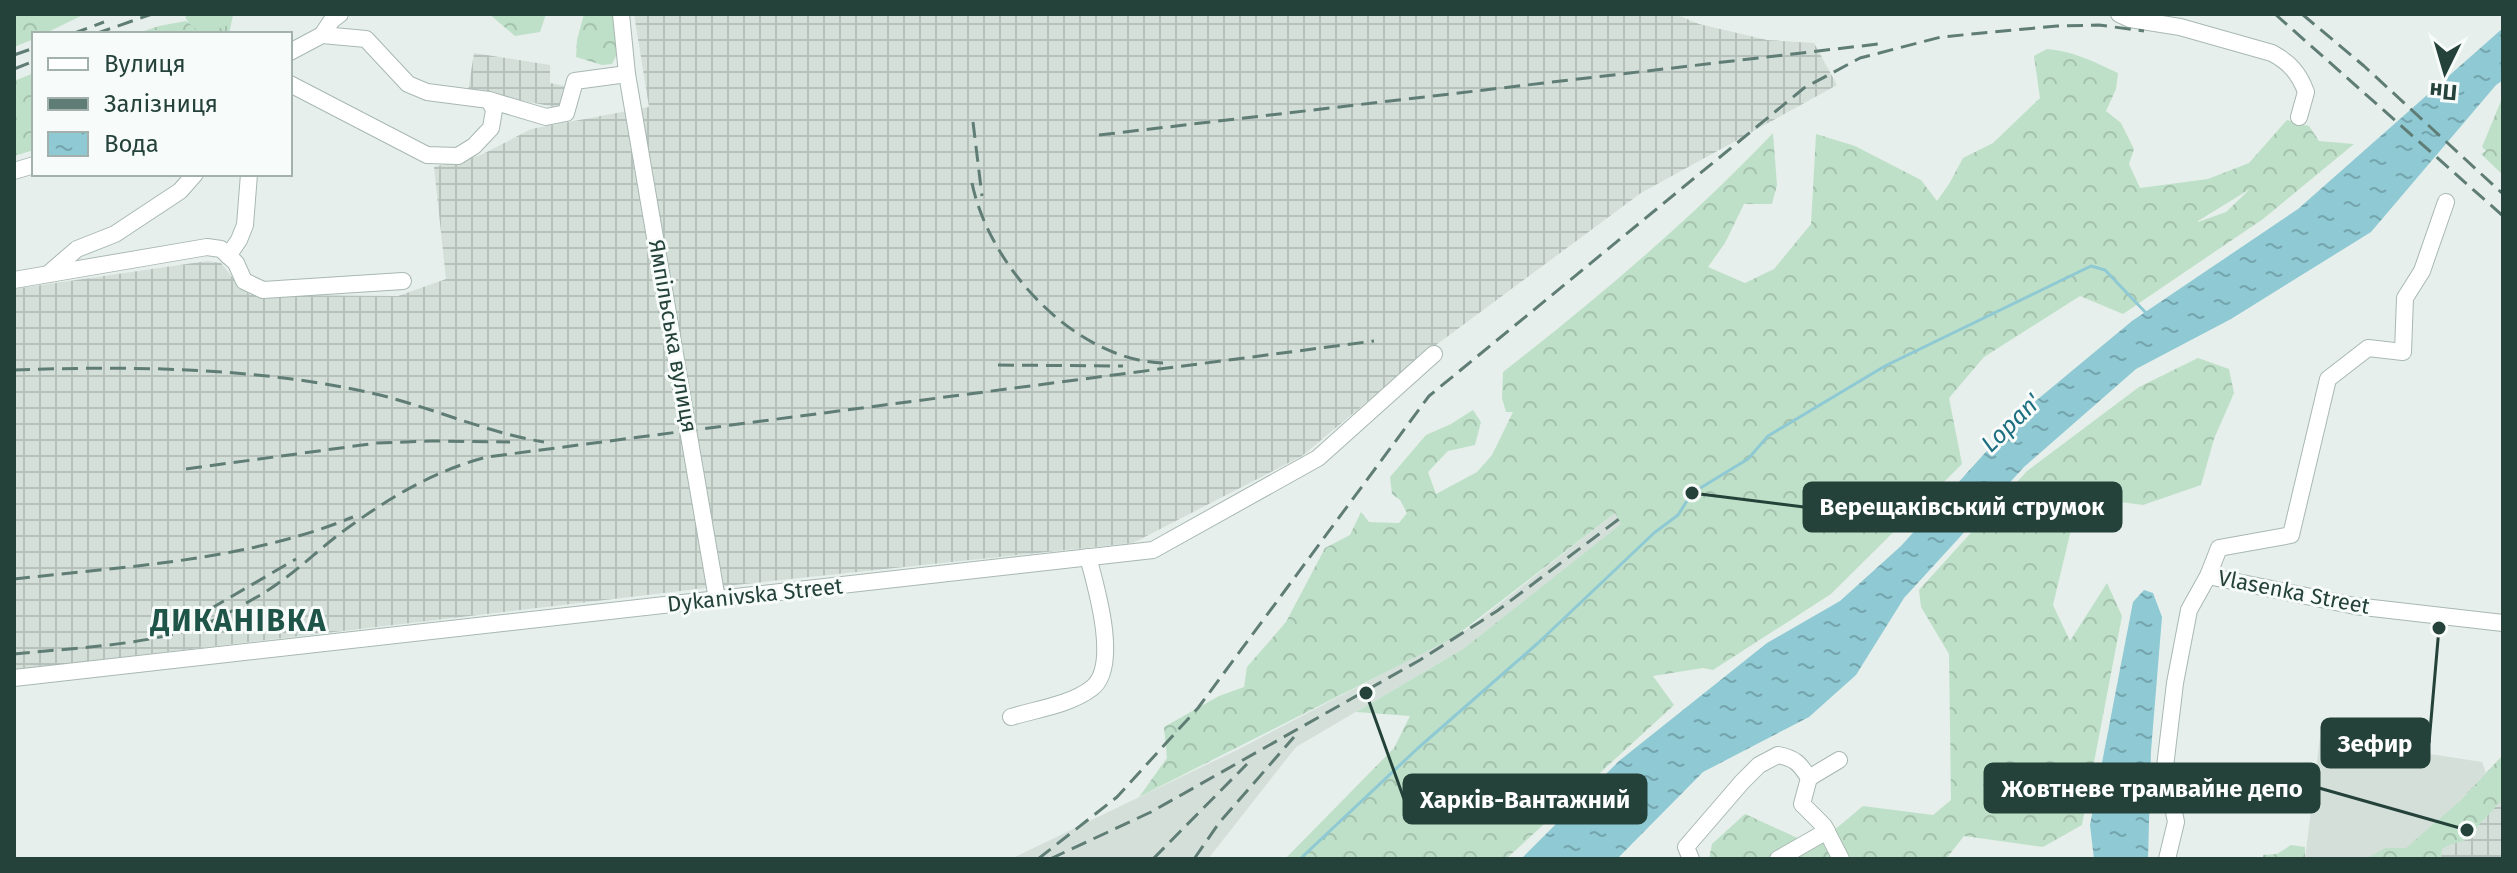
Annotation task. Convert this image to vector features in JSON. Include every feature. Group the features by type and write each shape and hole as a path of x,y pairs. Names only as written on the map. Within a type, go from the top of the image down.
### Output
{"street":[{"path":"292,51 322,35 340,14"},
{"name":"Ямпільська вулиця","path":"621,14 627,74 717,599"},
{"path":"2119,14 2130,19 2180,27 2272,53 2283,59 2301,79 2306,92 2299,117"},
{"path":"322,35 366,39 408,84 427,92 489,100 546,117 566,113 575,81 627,74"},
{"path":"292,85 427,155 458,156 474,146 491,128 494,110 489,100"},
{"path":"47,275 77,249 115,234 180,191 193,176"},
{"path":"228,256 245,225 249,176"},
{"name":"Vlasenka Street","path":"2446,202 2422,271 2405,298 2403,352 2368,348 2328,379 2291,535 2219,548 2208,576 2355,606 2503,623"},
{"path":"14,280 207,247 221,249 236,263 244,281 263,290 403,281"},
{"name":"Dykanivska Street","path":"14,678 1153,550 1318,458 1434,354"},
{"path":"1011,717 1079,696 1096,685 1104,669 1105,646 1099,599 1088,557"},
{"path":"2167,859 2176,822 2165,767 2175,683 2189,610 2208,576"},
{"path":"1691,859 1686,847 1759,765 1778,755 1789,757 1798,761 1809,778"},
{"path":"1839,760 1809,778 1802,804 1827,831 1841,859"},
{"path":"1778,859 1827,831"}],"shaded area":[{"path":"634,14 1675,14 1699,24 1767,40 1814,43 1837,85 1641,193 1428,351 1302,456 1133,543 706,588 14,670 14,289 207,261 221,263 250,295 398,296 446,279 434,167 481,155 531,129 649,107"},
{"path":"474,53 550,65 550,83 565,86 561,108 468,91"},
{"path":"1615,513 1622,524 1463,649 1296,747 1208,859 1011,859 1241,748 1466,630"},
{"path":"2320,737 2482,762 2486,773 2404,859 2305,859"},
{"path":"2503,755 2503,859 2404,859 2486,773"}],"green space":[{"path":"14,14 85,14 48,32 32,32 32,40 14,47"},
{"path":"190,14 237,14 233,15 229,32 195,32 185,17"},
{"path":"489,14 546,14 540,32 515,36"},
{"path":"584,14 613,14 618,52 612,64 602,65 576,57"},
{"path":"186,21 196,32 141,32"},
{"path":"2047,49 2057,50 2118,73 2116,89 2106,111 2121,123 2134,149 2129,164 2140,188 2208,179 2249,163 2287,120 2309,126 2319,141 2354,144 2263,219 2123,314 2080,296 1984,357 1949,398 1962,464 1831,594 1713,670 1703,668 1653,676 1674,705 1506,859 1285,859 1394,748 1410,716 1356,712 1463,649 1621,524 1615,513 1453,638 1139,797 1167,758 1164,727 1219,696 1244,687 1247,667 1286,622 1325,548 1350,535 1361,512 1369,522 1399,523 1407,513 1400,500 1392,494 1390,477 1426,435 1473,410 1481,422 1475,445 1448,451 1428,472 1436,494 1477,472 1492,455 1513,412 1506,412 1502,398 1503,372 1642,258 1773,133 1777,185 1772,204 1744,204 1725,243 1708,267 1745,283 1774,269 1811,224 1816,134 1855,146 1921,180 1937,201 1963,158 1993,143 2040,98 2034,56","holes":["2250,189 2226,212 2198,222"]},
{"path":"32,74 32,151 14,156 14,81"},
{"path":"2503,96 2503,175 2481,154 2486,151 2482,147"},
{"path":"2198,358 2229,369 2234,393 2214,439 2201,485 2143,505 2090,498 2071,530 2053,605 2070,641 2107,583 2122,616 2082,825 2043,847 1964,836 1946,859 1709,859 1712,844 1745,814 1815,846 1863,806 1933,815 1951,800 1949,654 1921,607 1919,590 2027,471 2139,387"},
{"path":"2503,755 2503,799 2464,841 2442,849 2441,859 2365,859 2385,848 2406,848 2460,801"},
{"path":"2291,845 2305,847 2305,859 2263,859 2263,855 2277,854"}],"water":[{"path":"2503,28 2503,80 2371,232 2231,319 2136,369 2024,467 1904,598 1856,675 1809,717 1703,772 1617,859 1521,859 1619,761 1767,643 1840,601 1901,546 2021,413 2132,321 2298,209"},
{"path":"2144,590 2153,593 2162,617 2151,751 2148,859 2094,859 2090,825 2133,602"}],"waterway":[{"path":"1300,859 1654,533 1678,515 1692,493 1748,459 1768,436 1885,366 2091,266 2105,270 2148,315"}],"railway":[{"path":"101,32 152,14"},
{"path":"2275,14 2503,216"},
{"path":"2302,14 2364,66 2503,194"},
{"path":"77,32 104,22"},
{"path":"1038,859 1117,797 1198,708 1429,396 1804,88 1860,58 1941,37 2057,26 2099,25 2144,31"},
{"path":"1099,135 1878,44"},
{"path":"14,55 32,49"},
{"path":"14,69 32,62"},
{"path":"973,122 982,196"},
{"path":"972,183 981,214 996,246 1016,276 1040,303 1068,327 1098,345 1130,358 1163,363"},
{"path":"14,654 146,640 206,624 267,591 342,532 393,497 429,478 487,457 1374,341"},
{"path":"998,365 1123,366"},
{"path":"14,370 191,370 280,377 367,392 499,432 544,442"},
{"path":"186,469 377,443 510,442"},
{"path":"14,579 229,553 312,532 353,517"},
{"path":"1050,859 1151,812 1420,660 1497,611 1619,519"},
{"path":"210,609 296,559"},
{"path":"1194,859 1219,823 1294,737"},
{"path":"1153,859 1247,764"}],"place":[{"name":"Верещаківський струмок","path":"1692,493"},
{"name":"Зефир","path":"2439,628"},
{"name":"Харків-Вантажний","path":"1366,693"},
{"name":"Жовтневе трамвайне депо","path":"2467,830"}],"district":[{"name":"ДИКАНІВКА","path":"239,621"}],"water label":[{"name":"Lopan'","path":"2011,423"}]}
